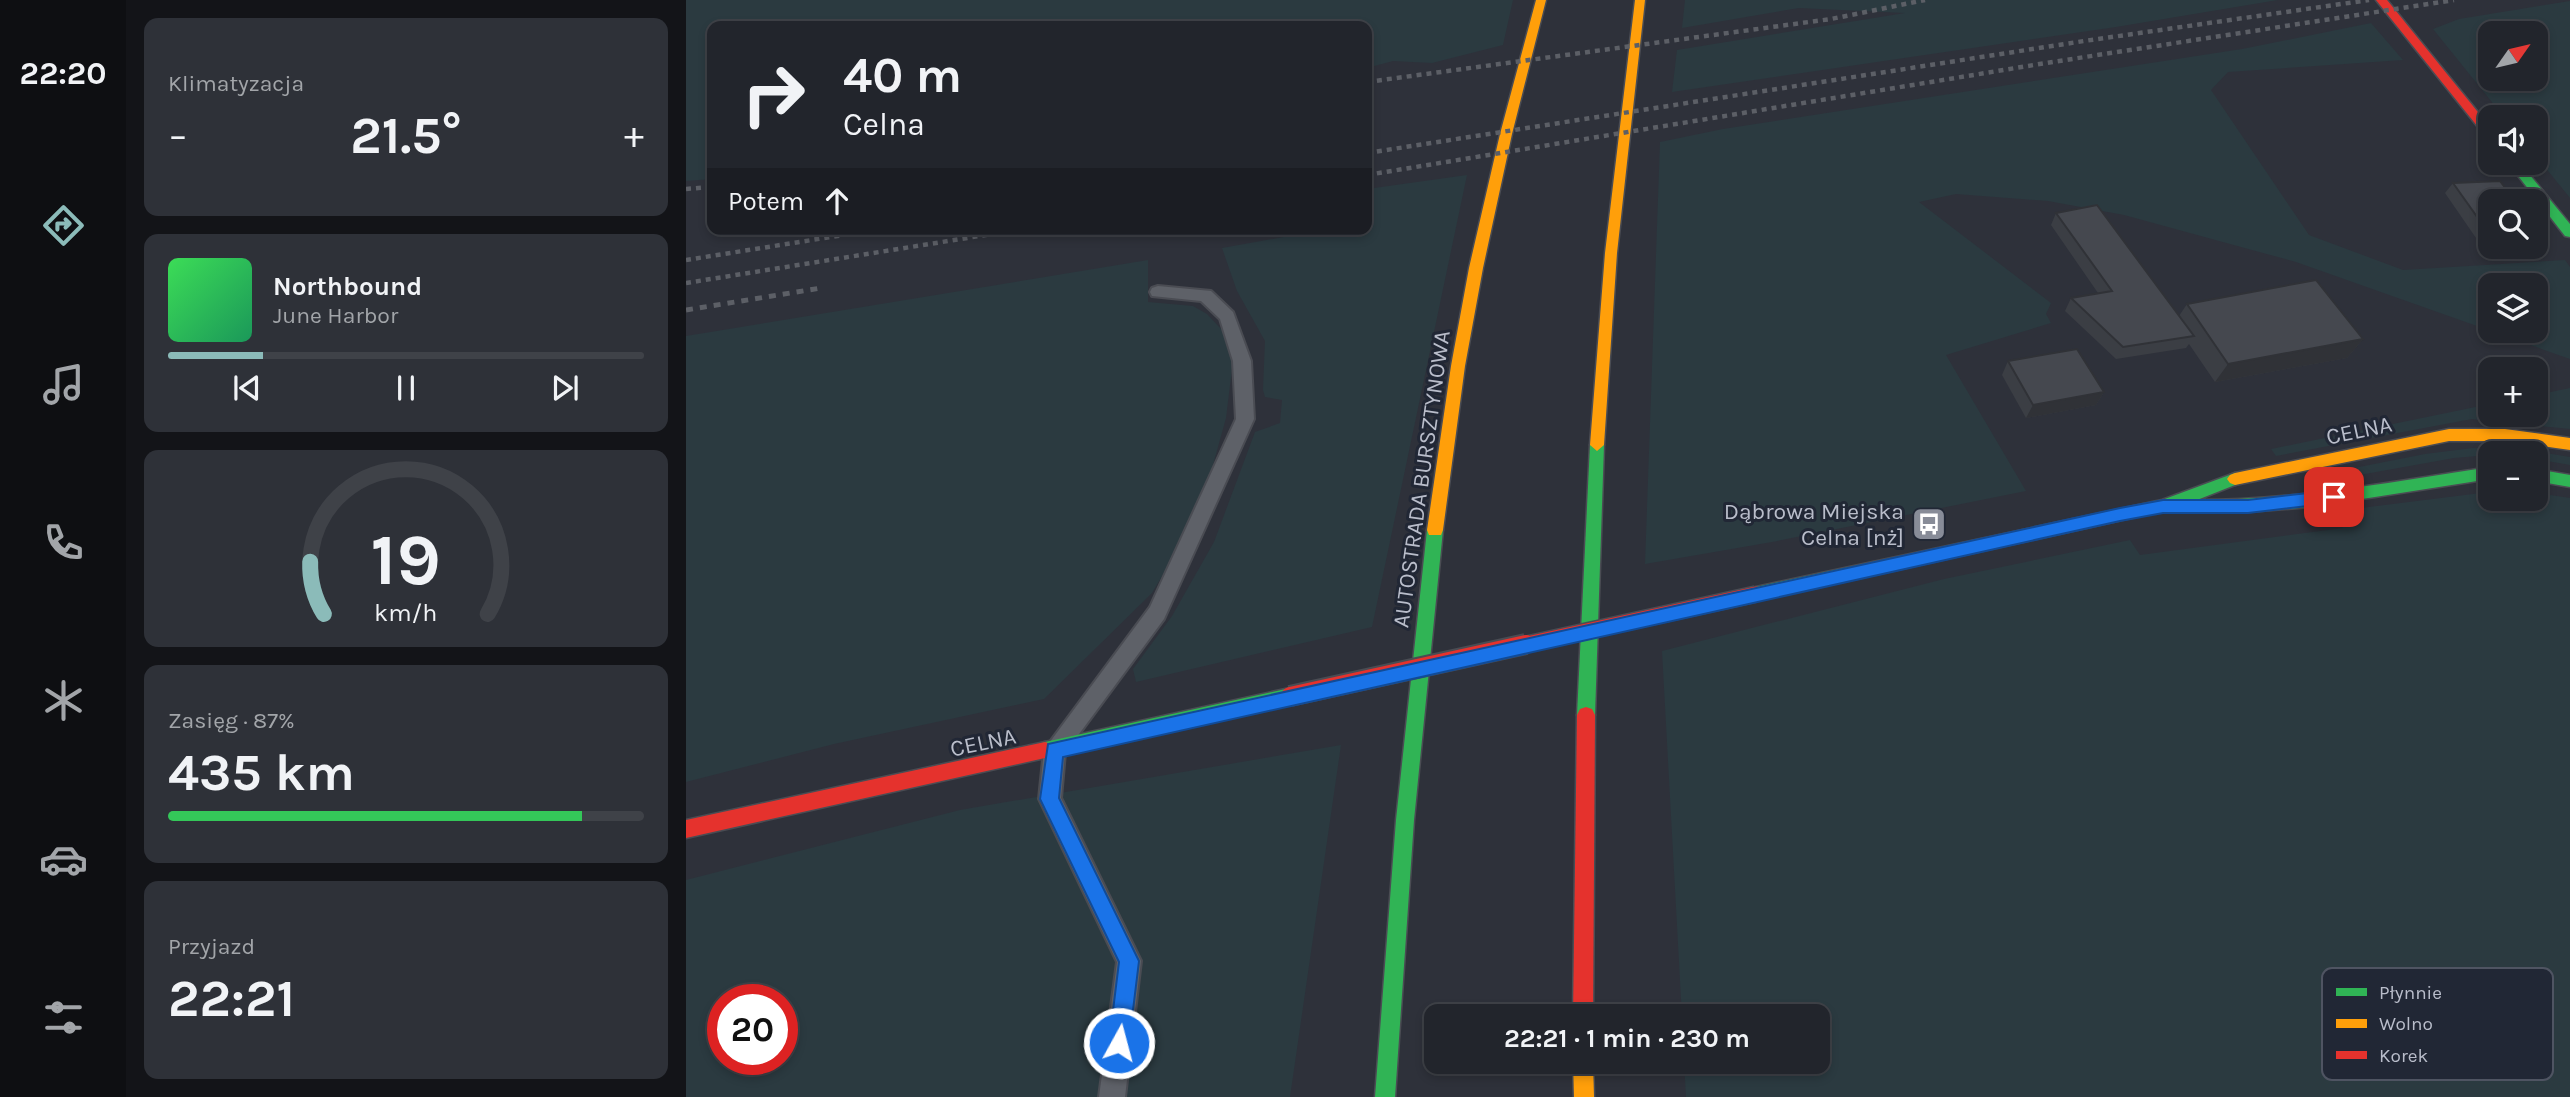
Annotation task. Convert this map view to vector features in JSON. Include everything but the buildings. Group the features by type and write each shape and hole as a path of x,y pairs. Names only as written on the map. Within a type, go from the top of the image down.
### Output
{"main road":[{"name":"AUTOSTRADA BURSZTYNOWA","path":"1385,1097 1398,907 1428,568 1442,464 1491,189 1541,0"},
{"path":"1583,1004 1586,716 1595,506 1612,242 1640,0"},
{"path":"2381,0 2478,119"},
{"path":"2524,175 2570,233"},
{"name":"CELNA","path":"686,830 2163,506 2231,480 2449,435 2505,435 2570,444"},
{"name":"CELNA","path":"2163,506 2248,507 2312,500 2478,474"},
{"path":"2548,477 2570,481"},
{"path":"1584,1074 1584,1097"}],"lane":[{"path":"1112,1097 1129,961 1050,799 1055,750 1157,614 1245,419 1242,360 1227,316 1205,295 1158,292"}],"shaded area":[{"path":"686,0 1513,0 1503,45 1432,63 1393,61 1372,67 1372,21 707,21 707,179 686,181"},
{"path":"1685,0 2278,0 2116,27 1672,92 1677,50 1905,13 1799,8 1682,28"},
{"path":"2570,1 2570,198 2548,171 2548,105 2494,105 2483,91 2548,91 2548,21 2478,21 2478,85 2433,29 2459,19"},
{"path":"2371,23 2403,60 2228,72 2211,90 2309,235 2403,270 2565,260 2570,267 2570,359 2525,343 2548,343 2548,273 2478,273 2478,327 2296,262 2124,215 2048,201 1956,194 1919,202 2051,303 2046,314 2051,323 1946,355 2026,491 1772,542 1645,564 1660,142 1723,129 2242,49"},
{"path":"1467,175 1372,627 1136,682 1133,669 1172,616 1214,542 1255,432 1280,423 1282,400 1265,397 1263,390 1265,341 1237,291 1222,248 1295,235 1372,235 1372,188"},
{"path":"1148,260 1148,302 1193,306 1207,314 1222,330 1230,344 1233,361 1226,418 1208,483 1184,539 1152,593 1044,699 834,744 686,782 686,336"},
{"path":"2570,388 2570,429 2548,427 2548,393"},
{"path":"2478,406 2478,420 2276,456 2271,449"},
{"path":"2478,448 2478,456 2354,476 2349,473 2349,469 2425,454"},
{"path":"2548,453 2570,457 2570,465 2548,461"},
{"path":"2478,493 2478,511 2548,511 2548,495 2570,498 2570,1097 1686,1097 1685,1074 1830,1074 1830,1004 1681,1004 1662,651 1944,579 2130,540 2140,555 2343,528 2329,512"},
{"path":"1341,745 1290,1097 686,1097 686,880 960,810"}],"railway":[{"path":"1372,81 1831,19 1925,0"},
{"path":"1372,152 2084,41 2369,0"},
{"path":"1372,174 2046,63 2454,0"},
{"path":"686,189 707,187"},
{"path":"686,260 843,235"},
{"path":"686,283 986,235"},
{"path":"686,310 821,288"}],"traffic: fast":[{"path":"2524,175 2570,233"},
{"path":"1586,715 1597,445"},
{"path":"2183,506 2247,506 2311,501 2478,475"},
{"path":"2548,477 2570,481"},
{"path":"1756,594 2163,506 2235,479"},
{"path":"1385,1097 1405,820 1435,530"},
{"path":"1045,750 1290,696"}],"traffic: slow":[{"path":"1435,530 1458,366 1476,268 1506,134 1541,0"},
{"path":"1597,445 1611,253 1640,0"},
{"path":"2235,479 2449,435 2505,435 2570,444"},
{"path":"1583,1074 1584,1097"}],"traffic: jam":[{"path":"2381,0 2478,119"},
{"path":"1290,696 1756,594"},
{"path":"1583,1004 1586,715"},
{"path":"686,829 1045,750"}],"place":[{"name":"Dąbrowa Miejska Celna [nż]","path":"1929,524"}],"route":[{"path":"1119,1043 1129,961 1050,799 1055,750 2120,514 2163,506 2248,507 2334,497"}]}
